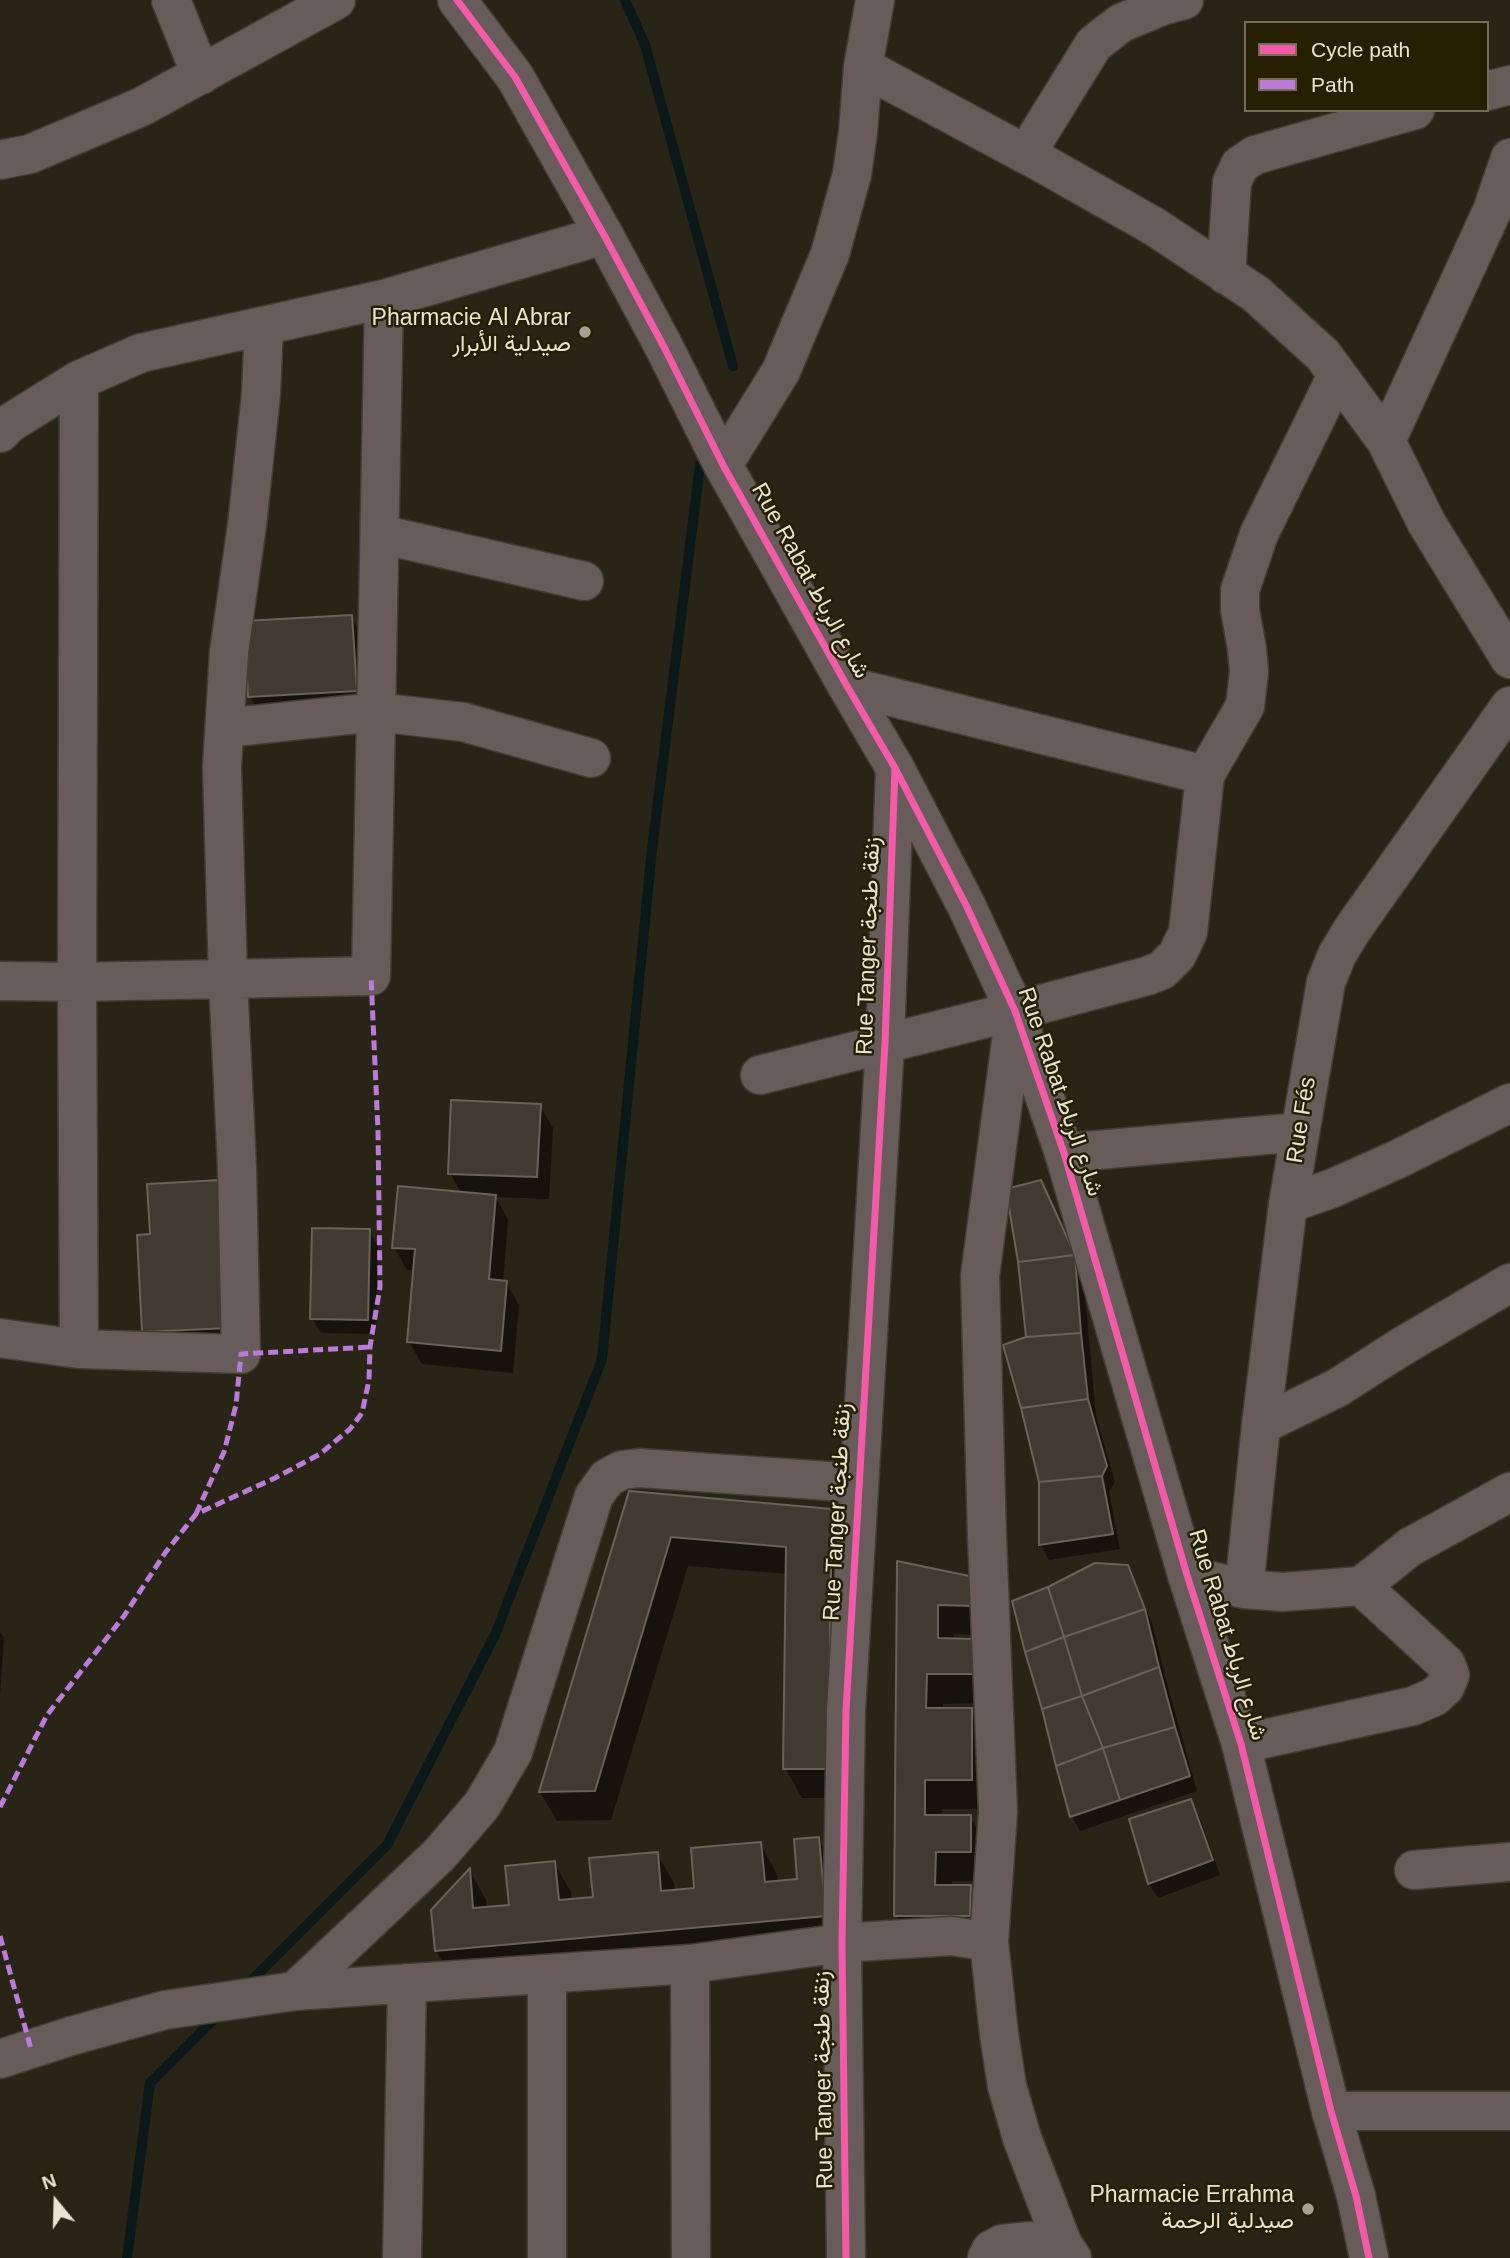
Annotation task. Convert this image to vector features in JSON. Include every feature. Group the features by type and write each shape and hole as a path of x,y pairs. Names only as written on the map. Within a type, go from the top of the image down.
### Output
{"street":[{"path":"171,0 201,75"},
{"path":"0,160 30,154 141,107 335,0"},
{"name":"Rue Rabat شارع الرباط","path":"457,0 515,77 604,235 723,465 846,686 895,768 967,906 1015,1012 1064,1153 1187,1575 1241,1744 1331,2111 1356,2196 1369,2258"},
{"path":"723,465 781,371 830,254 852,174 863,67 875,0"},
{"path":"1026,154 1094,44 1121,23 1184,0"},
{"path":"863,67 1026,154 1154,227 1266,303 1323,355 1386,441 1426,522 1510,659"},
{"path":"1489,90 1510,85"},
{"path":"1226,275 1232,182 1240,165 1255,155 1408,112"},
{"path":"1386,441 1501,205 1510,158"},
{"path":"3,424 79,380 141,353 384,299 604,235"},
{"path":"0,981 77,982 371,975 384,299"},
{"path":"0,1338 79,1349 241,1354 222,767 229,652 247,525 261,394 264,327"},
{"path":"760,1075 1015,1012 1147,976 1162,970 1177,955 1188,932 1205,775 1245,706 1249,672 1240,610 1240,590 1245,571 1259,534 1337,375"},
{"path":"79,380 79,1349"},
{"path":"380,534 584,581"},
{"path":"846,686 1205,775"},
{"name":"Rue Fés","path":"1244,1589 1288,1204 1326,982 1337,955 1352,930 1510,706"},
{"path":"225,728 376,712 463,722 591,758"},
{"name":"Rue Tanger زنقة طنجة","path":"846,2258 842,1944 846,1711 885,1043 895,768"},
{"path":"1015,1012 980,1276 998,1812 989,1942 1007,2086 1022,2138 1067,2251"},
{"path":"1288,1204 1333,1188 1396,1160 1510,1102"},
{"path":"1064,1153 1300,1132"},
{"path":"1261,1425 1337,1388 1510,1283"},
{"path":"285,1992 439,1855 482,1805 513,1752 594,1496 607,1478 622,1470 639,1468 858,1483"},
{"path":"1187,1575 1244,1589 1283,1592 1361,1586 1410,1547 1510,1492"},
{"path":"1241,1744 1413,1706 1434,1697 1446,1687 1450,1675 1446,1664 1361,1586"},
{"path":"1415,1870 1510,1862"},
{"path":"0,2059 165,2010 285,1992 690,1964 842,1944 952,1936 989,1942"},
{"path":"690,1964 691,2258"},
{"path":"547,1974 547,2258"},
{"path":"402,2258 407,1983"},
{"path":"1331,2111 1510,2111"},
{"path":"987,2258 990,2250 1002,2244 1030,2241 1067,2251"}],"building":[{"path":"352,615 357,691 248,697 244,621"},
{"path":"451,1100 541,1104 537,1177 448,1174"},
{"path":"221,1180 229,1328 142,1332 137,1235 150,1234 147,1184"},
{"path":"1041,1180 1075,1255 1018,1262 1006,1189"},
{"path":"398,1186 496,1195 489,1279 507,1281 501,1351 407,1342 415,1249 392,1248"},
{"path":"312,1228 370,1229 368,1320 310,1319"},
{"path":"1075,1255 1081,1333 1026,1337 1018,1262"},
{"path":"1081,1333 1088,1399 1021,1408 1003,1345 1026,1337"},
{"path":"1088,1399 1107,1466 1102,1476 1039,1482 1021,1408"},
{"path":"1102,1476 1113,1534 1039,1545 1039,1482"},
{"path":"629,1491 832,1509 828,1769 783,1769 786,1547 671,1537 595,1791 539,1792"},
{"path":"897,1561 974,1577 973,1606 938,1605 938,1638 973,1639 973,1674 927,1674 926,1708 972,1708 972,1780 925,1780 925,1815 971,1815 971,1852 936,1852 935,1885 971,1885 970,1916 894,1916"},
{"path":"1095,1563 1128,1565 1145,1609 1064,1637 1048,1587"},
{"path":"1048,1587 1064,1637 1025,1652 1012,1601"},
{"path":"1145,1609 1159,1667 1082,1696 1064,1637"},
{"path":"1064,1637 1082,1696 1042,1709 1025,1652"},
{"path":"1159,1667 1175,1727 1103,1748 1082,1696"},
{"path":"1082,1696 1103,1748 1056,1766 1042,1709"},
{"path":"1175,1727 1190,1776 1120,1800 1103,1748"},
{"path":"1103,1748 1120,1800 1070,1817 1056,1766"},
{"path":"1191,1799 1213,1860 1148,1884 1129,1819"},
{"path":"819,1837 826,1916 435,1951 431,1910 470,1868 473,1908 509,1905 505,1866 555,1861 559,1900 593,1897 589,1858 658,1852 661,1891 694,1888 691,1848 761,1842 765,1882 797,1879 794,1839"}],"waterway":[{"path":"625,0 645,45 733,366"},
{"path":"247,1985 387,1845 495,1635 602,1359 652,849 700,465"},
{"path":"127,2258 150,2083 219,2014"}],"marked path":[{"path":"0,1807 47,1715 124,1616 165,1553 196,1514 320,1454 350,1429 362,1413 369,1380 370,1347 380,1287 378,1131 371,976"},
{"path":"196,1514 224,1452 236,1405 241,1354 370,1347"},
{"path":"0,1936 31,2049"}],"cycle path":[{"path":"457,0 515,77 604,235 723,465 895,768 967,907 1015,1011 1064,1153 1187,1575 1241,1744 1331,2111 1356,2196 1369,2258"},
{"path":"846,2258 842,1943 846,1711 885,1043 895,768"}],"place":[{"name":"Pharmacie Al Abrar صيدلية الأبرار","path":"585,332"},
{"name":"Pharmacie Errahma صيدلية الرحمة","path":"1308,2209"}]}
